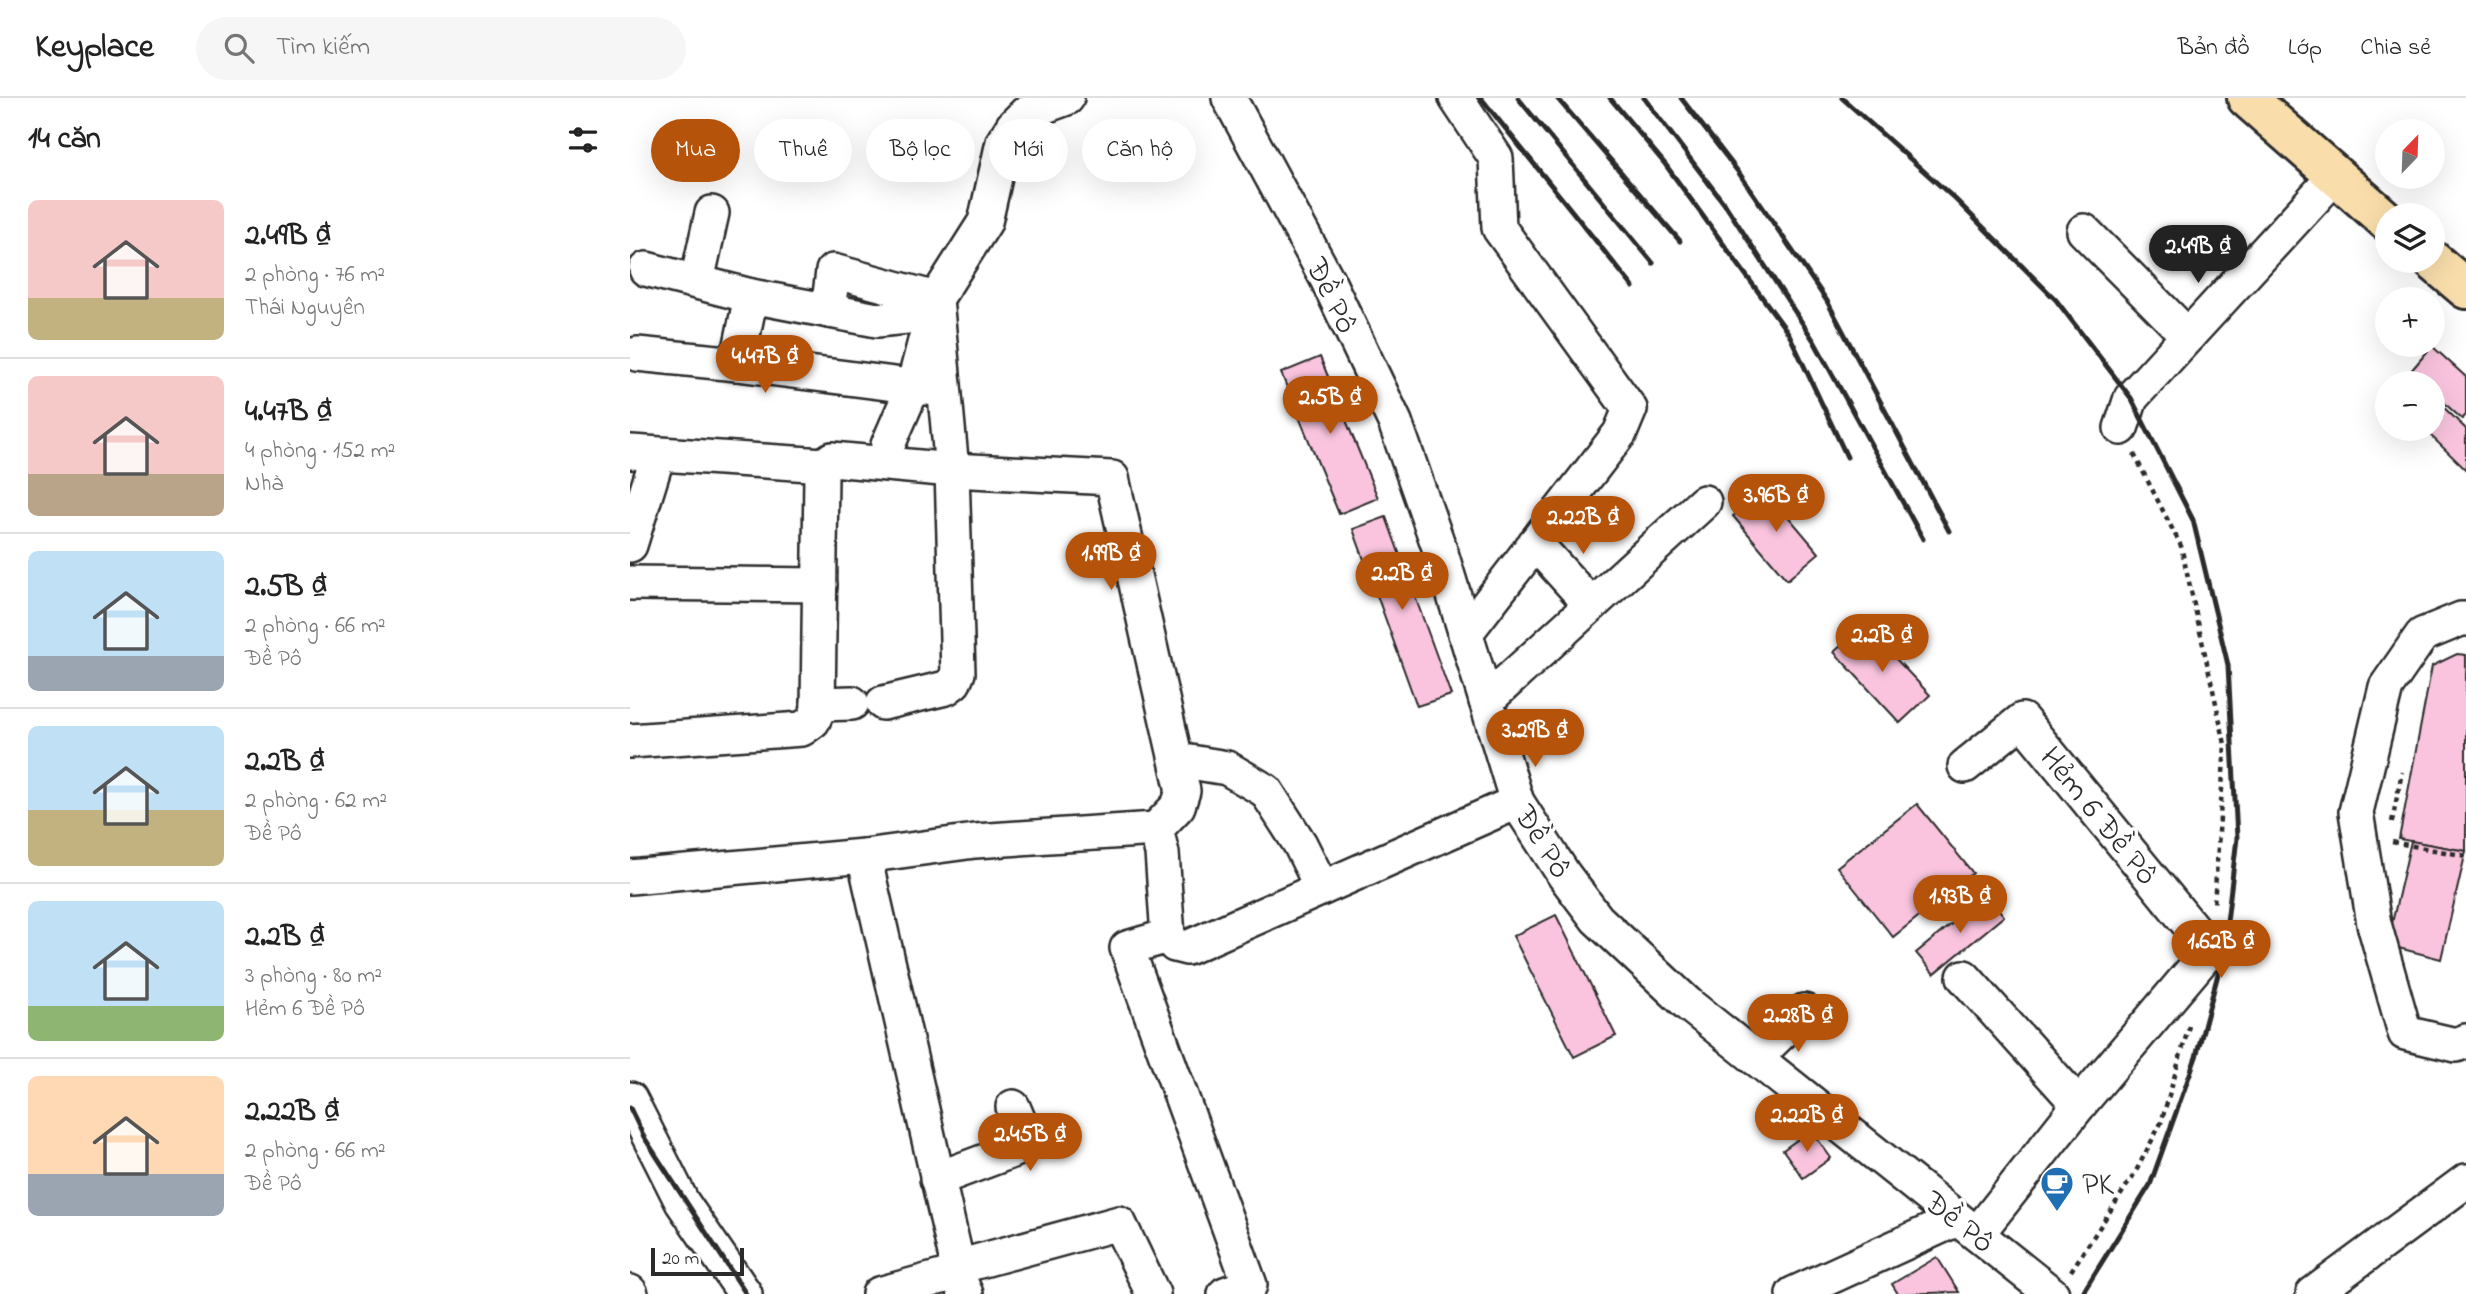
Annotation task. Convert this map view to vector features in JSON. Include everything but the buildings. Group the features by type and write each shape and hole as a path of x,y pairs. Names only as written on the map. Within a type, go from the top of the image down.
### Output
{"main road":[{"path":"2247,98 2375,211"},
{"path":"2445,271 2466,289"}],"street":[{"path":"646,270 828,312 877,320 907,317 936,299 985,222 1003,142 1024,106 1067,98"},
{"name":"Đề Pô","path":"1229,98 1326,279 1395,422 1441,553 1517,802 1564,875 1597,919 1689,1005 2052,1294"},
{"path":"1456,98 1496,159 1499,228 1630,409 1620,433 1465,634"},
{"path":"2121,428 2131,398 2335,176"},
{"path":"697,281 712,213"},
{"path":"2084,230 2188,336"},
{"path":"737,365 751,296"},
{"path":"818,704 868,703 946,688 954,682 958,673 952,470 929,389 936,299"},
{"path":"637,354 929,389"},
{"path":"886,463 888,445 929,389"},
{"path":"630,545 645,454 824,465"},
{"path":"630,741 802,729 813,721 818,710 821,474 824,465 832,459 952,470 1112,478 1183,790 1178,806 1156,829 975,841 864,856 630,877"},
{"path":"1486,701 1704,502"},
{"path":"1535,543 1591,605"},
{"path":"630,583 820,585"},
{"path":"2466,619 2461,618 2422,635 2386,687 2356,812 2374,924 2404,1033 2456,1045 2466,1041"},
{"name":"Hẻm 6 Đề Pô","path":"1965,766 2022,720 2210,950 2079,1105 1967,1226"},
{"path":"1178,760 1227,768 1266,790 1300,844 1322,888"},
{"path":"1156,829 1162,853 1168,936 1175,945 1187,948 1517,802"},
{"path":"864,856 960,1281"},
{"path":"1168,936 1127,948 1250,1285 1225,1294"},
{"path":"1964,977 2079,1105"},
{"path":"1755,1058 1804,1011"},
{"path":"630,1099 682,1202 745,1294"},
{"path":"937,1179 1020,1148 1026,1138 1013,1107"},
{"path":"2313,1294 2466,1181"},
{"path":"879,1294 949,1275 960,1281 1119,1223 1153,1294"},
{"path":"1793,1294 1967,1226"}],"path":[{"path":"2391,828 2404,762"},
{"path":"2388,841 2466,856"}],"railway":[{"path":"1481,98 1633,287"},
{"path":"1518,98 1653,263"},
{"path":"1557,98 1680,241"},
{"path":"1610,98 1665,164 1789,334 1847,457"},
{"path":"1644,98 1726,206 1814,341 1923,539"},
{"path":"1681,98 1739,173 1827,301 1949,531"},
{"path":"1842,98 1955,199 2056,300 2131,398 2193,520 2228,665 2237,838 2223,955 2196,1057 2150,1185 2082,1294"},
{"path":"630,1108 644,1137 746,1294"}],"place":[{"name":"PK","path":"2057,1213"}]}
